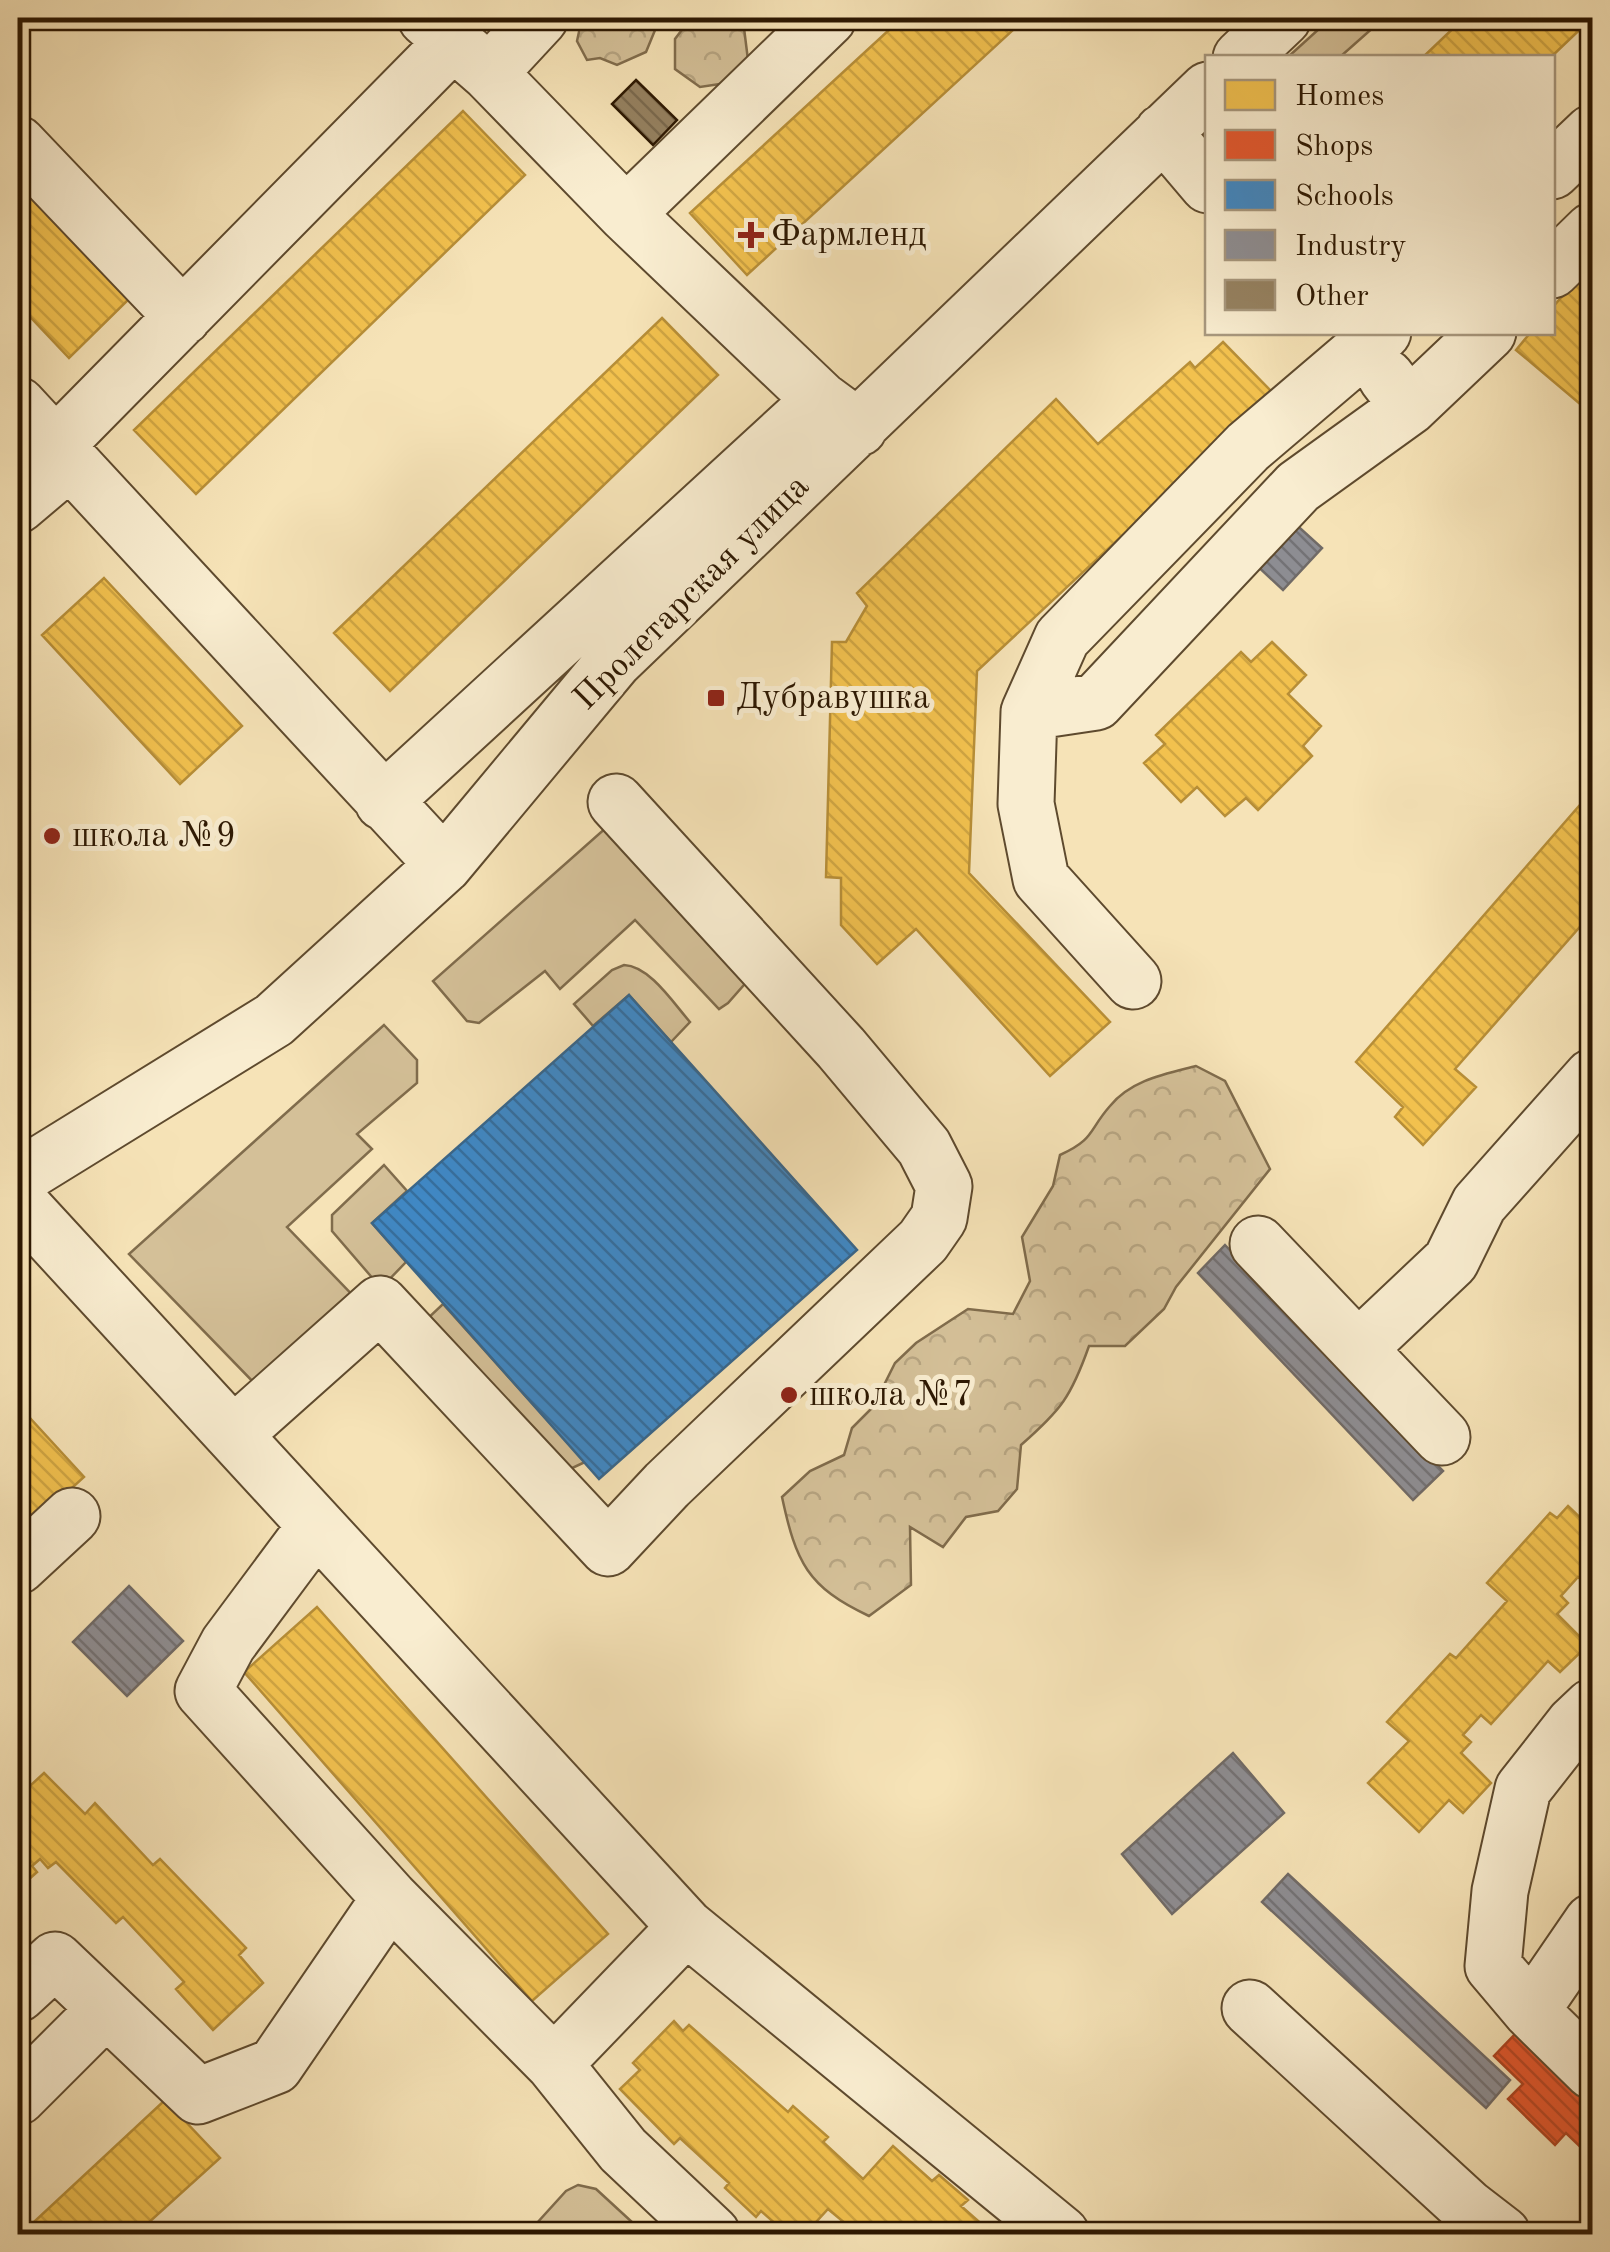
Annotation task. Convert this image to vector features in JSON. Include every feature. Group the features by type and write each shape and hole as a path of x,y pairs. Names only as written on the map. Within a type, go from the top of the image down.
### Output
{"street":[{"path":"18,504 183,317 456,44 540,18"},
{"path":"626,214 828,18"},
{"path":"1245,55 1283,18"},
{"path":"383,802 840,414 626,214 456,44"},
{"name":"Пролетарская улица","path":"18,1178 274,1020 444,865 614,660 840,414 1205,93"},
{"path":"1163,132 1205,181"},
{"path":"1555,168 1592,132"},
{"path":"18,144 183,317"},
{"path":"1555,267 1592,231"},
{"path":"1029,712 1096,702 1298,486 1408,407 1485,335"},
{"path":"1133,981 1041,879 1026,804 1029,712 1062,638 1248,447 1366,338 1408,407"},
{"path":"18,405 444,865"},
{"path":"234,1434 380,1304 608,1548 667,1485 923,1241 940,1218 944,1186 924,1147 841,1048 616,802"},
{"path":"1360,1348 1451,1261 1479,1204 1592,1077"},
{"path":"18,1201 686,1927 1061,2234"},
{"path":"1258,1244 1442,1436"},
{"path":"18,1566 72,1516"},
{"path":"316,1527 228,1644 203,1691 390,1898 554,2064 623,2150 712,2234"},
{"path":"1592,1707 1523,1789 1500,1891 1493,1966 1592,2071"},
{"path":"18,1994 54,1960 198,2096 275,2066 390,1898"},
{"path":"1532,2011 1592,1922"},
{"path":"554,2064 686,1927"},
{"path":"1250,2008 1502,2234"},
{"path":"18,2097 105,2010"}],"green space":[{"path":"582,18 660,18 646,52 617,65 600,58 587,60 577,41"},
{"path":"691,18 743,20 748,60 733,82 700,87 675,69 675,39"},
{"path":"1331,18 1384,18 1342,55 1290,55"},
{"path":"608,826 750,978 719,1009 635,920 560,989 545,971 479,1023 467,1021 433,981"},
{"path":"624,965 652,979 690,1022 671,1042 629,995 593,1026 574,1004 612,970"},
{"path":"384,1025 417,1060 417,1083 357,1134 372,1149 287,1227 361,1304 260,1389 129,1254"},
{"path":"1196,1066 1225,1081 1270,1169 1176,1287 1164,1309 1125,1346 1089,1346 1063,1401 1021,1445 1017,1489 998,1511 966,1517 943,1547 910,1527 911,1585 869,1616 831,1594 799,1556 782,1497 810,1471 844,1455 852,1428 873,1407 895,1363 916,1343 968,1309 1013,1314 1030,1281 1022,1237 1053,1186 1060,1155 1085,1139 1128,1090 1149,1079"},
{"path":"384,1165 407,1191 372,1223 406,1262 381,1288 332,1231 332,1215"},
{"path":"443,1304 585,1462 566,1471 426,1320"},
{"path":"578,2185 596,2189 645,2234 527,2234 566,2191"}],"building: Homes":[{"path":"902,18 1026,18 747,275 690,213"},
{"path":"1464,18 1592,18 1553,55 1425,55"},
{"path":"463,111 525,175 196,494 134,430"},
{"path":"18,179 132,296 69,358 18,304"},
{"path":"1587,268 1592,273 1592,414 1516,350 1528,335 1555,335 1555,305"},
{"path":"662,318 718,375 390,691 334,633"},
{"path":"1223,342 1274,394 977,671 969,873 1110,1022 1050,1076 916,929 877,964 841,925 841,878 826,877 832,642 846,642 867,606 857,593 1056,399 1098,444 1190,362 1195,368"},
{"path":"104,578 242,726 180,784 42,635"},
{"path":"1272,642 1306,675 1288,694 1321,726 1303,746 1312,756 1258,810 1246,798 1225,816 1197,787 1181,802 1144,763 1165,744 1156,735 1241,652 1251,662"},
{"path":"1592,791 1592,913 1455,1069 1476,1087 1423,1145 1395,1117 1403,1107 1356,1062"},
{"path":"30,1418 84,1477 18,1537 18,1429"},
{"path":"1568,1506 1592,1529 1592,1580 1588,1585 1578,1577 1561,1596 1568,1603 1557,1614 1588,1645 1560,1672 1548,1661 1491,1724 1481,1715 1463,1735 1471,1742 1461,1753 1491,1783 1463,1813 1449,1800 1419,1832 1368,1783 1409,1741 1387,1722 1450,1654 1456,1658 1507,1601 1487,1583 1550,1513 1557,1518"},
{"path":"317,1607 608,1934 532,2001 244,1672"},
{"path":"44,1773 85,1814 95,1803 153,1865 160,1859 246,1948 239,1955 263,1983 213,2030 176,1989 184,1982 123,1917 116,1923 56,1862 48,1868 40,1859 32,1866 37,1872 18,1889 18,1797"},
{"path":"674,2021 683,2031 689,2025 788,2112 793,2106 828,2137 823,2142 863,2179 893,2146 932,2181 939,2175 968,2200 961,2206 993,2234 858,2234 828,2209 805,2234 787,2234 761,2211 756,2217 725,2188 729,2183 680,2138 674,2144 620,2089 640,2070 633,2063"},
{"path":"165,2100 220,2158 136,2234 21,2234"}],"building: Shops":[{"path":"1518,2031 1592,2103 1592,2158 1566,2133 1555,2145 1508,2099 1523,2084 1494,2056"}],"building: Schools":[{"name":"школа №7","path":"629,995 857,1250 599,1479 372,1223"}],"building: Industry":[{"path":"1291,520 1322,548 1283,590 1253,562"},
{"path":"1225,1245 1443,1471 1413,1500 1198,1273"},
{"path":"129,1586 183,1641 127,1696 73,1642"},
{"path":"1233,1753 1284,1813 1172,1914 1122,1854"},
{"path":"1288,1874 1510,2080 1486,2108 1262,1902"}],"building: Other":[{"path":"636,80 677,120 653,145 612,104"}],"place":[{"name":"Фармленд","path":"751,235"},
{"name":"Дубравушка","path":"716,698"},
{"name":"школа №9","path":"52,836"},
{"name":"школа №7","path":"789,1395"}]}
